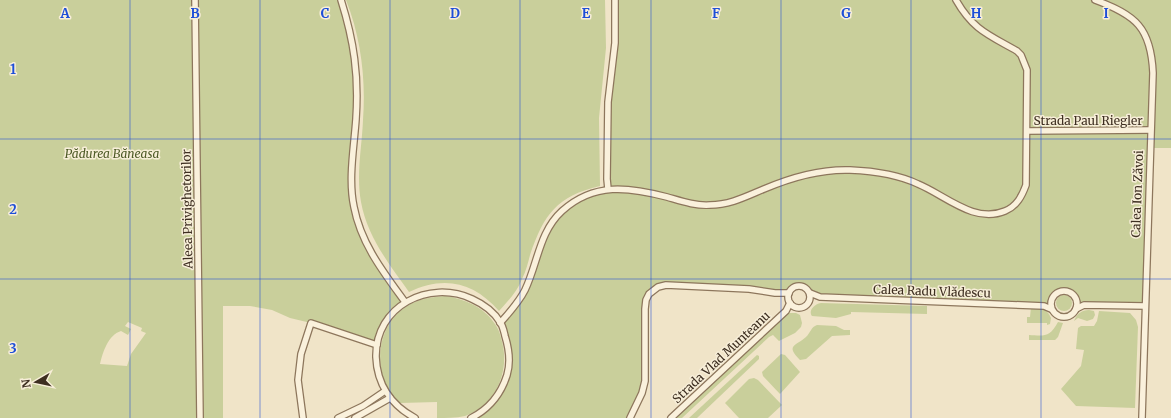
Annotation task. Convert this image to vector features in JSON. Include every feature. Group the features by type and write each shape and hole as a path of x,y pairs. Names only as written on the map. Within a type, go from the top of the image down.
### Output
{"street":[{"name":"Aleea Privighetorilor","path":"195,0 200,418"},
{"path":"341,0 353,41 356,64 356,118 352,179 354,206 358,224 370,251 405,302"},
{"path":"608,189 608,102 615,42 615,0"},
{"path":"500,323 516,305 523,293 547,229 554,220 564,209 579,199 588,194 608,189 638,190 682,202 709,205 729,203 791,178 805,174 832,170 860,170 883,173 909,180 926,187 971,212 989,215 1009,209 1022,196 1026,185 1027,70 1023,58 1017,51 979,29 968,18 956,0"},
{"name":"Calea Ion Zăvoi","path":"1095,0 1126,14 1137,23 1148,41 1152,57 1142,418"},
{"name":"Strada Paul Riegler","path":"1027,131 1150,130"},
{"path":"630,418 642,393 645,381 645,309 646,300 652,290 666,285 749,289 775,293 789,293"},
{"path":"775,293 791,303 799,308 804,307 809,302 810,293 805,288 799,286 793,288 789,293 791,303"},
{"path":"1044,306 1051,302 1056,294 1063,291 1070,293 1084,305"},
{"path":"414,418 399,408 385,391 379,377 376,363 377,345 386,323 396,310 405,302 435,292 457,294 477,301 500,323 508,344 510,358 509,370 505,384 498,396 482,416 471,418"},
{"name":"Calea Radu Vlădescu","path":"810,293 820,297 1044,306 1051,309"},
{"name":"Calea Radu Vlădescu","path":"809,302 820,297"},
{"path":"1076,299 1076,309"},
{"path":"1051,302 1051,309 1056,315 1063,318 1071,316 1076,309 1084,305 1145,306"},
{"name":"Strada Vlad Munteanu","path":"671,418 786,311 791,303"},
{"path":"303,418 298,380 301,354 311,323 377,345"},
{"path":"338,418 368,403 385,391"},
{"path":"355,418 390,398"}],"green space":[{"name":"Pădurea Băneasa","path":"0,0 341,0 356,64 352,192 364,240 405,302 390,316 377,345 311,323 290,318 272,310 250,306 223,306 223,418 0,418","holes":["128,322 142,328 141,331 146,333 131,354 127,366 100,364 109,340 116,333 121,331 128,335 131,329 125,326"]},
{"path":"346,0 605,0 606,48 599,118 600,186 573,195 554,209 541,228 535,241 526,270 518,288 499,311 479,293 458,284 434,284 409,292 380,249 368,226 361,202 359,181 364,105 363,74 359,44"},
{"path":"615,0 1171,0 1171,148 1150,148 1145,306 1077,305 1072,294 1063,291 1054,296 1051,307 810,297 807,289 804,287 796,287 791,290 788,296 775,293 658,287 646,300 645,381 630,418 471,418 498,396 510,358 500,323 516,305 547,229 571,204 608,189 608,102 615,42"},
{"path":"1064,295 1070,297 1072,303 1070,309 1064,311 1058,309 1056,303 1058,297"},
{"path":"445,296 460,299 480,308 491,318 500,334 504,350 502,373 499,384 493,395 486,404 476,411 465,416 455,418 437,418 437,402 400,403 391,393 384,381 381,367 380,353 383,339 388,326 396,315 407,306 420,300"},
{"path":"821,303 927,306 927,314 851,312 851,314 836,318 812,316 811,312 813,308"},
{"path":"1031,307 1046,310 1051,318 1050,324 1027,323 1027,317 1030,317"},
{"path":"1089,310 1094,311 1095,315 1093,319 1087,321 1078,318 1074,321 1076,316 1080,313"},
{"path":"1099,311 1130,313 1136,320 1138,327 1135,408 1076,406 1061,389 1081,366 1084,350 1076,349 1078,328 1081,326 1094,326 1097,321"},
{"path":"788,313 796,313 800,315 802,323 801,327 795,333 779,341 773,335 769,337 682,418 675,418"},
{"path":"1058,322 1063,323 1058,337 1055,340 1029,340 1029,335 1043,335 1050,333"},
{"path":"817,325 836,326 844,330 850,330 850,335 832,336 806,359 800,360 793,351 794,346 806,337 812,328"},
{"path":"781,354 785,355 800,372 780,394 763,376 762,372"},
{"path":"757,355 759,356 759,359 697,418 689,418"},
{"path":"754,378 758,380 782,405 768,418 739,418 725,403 749,379"}]}
